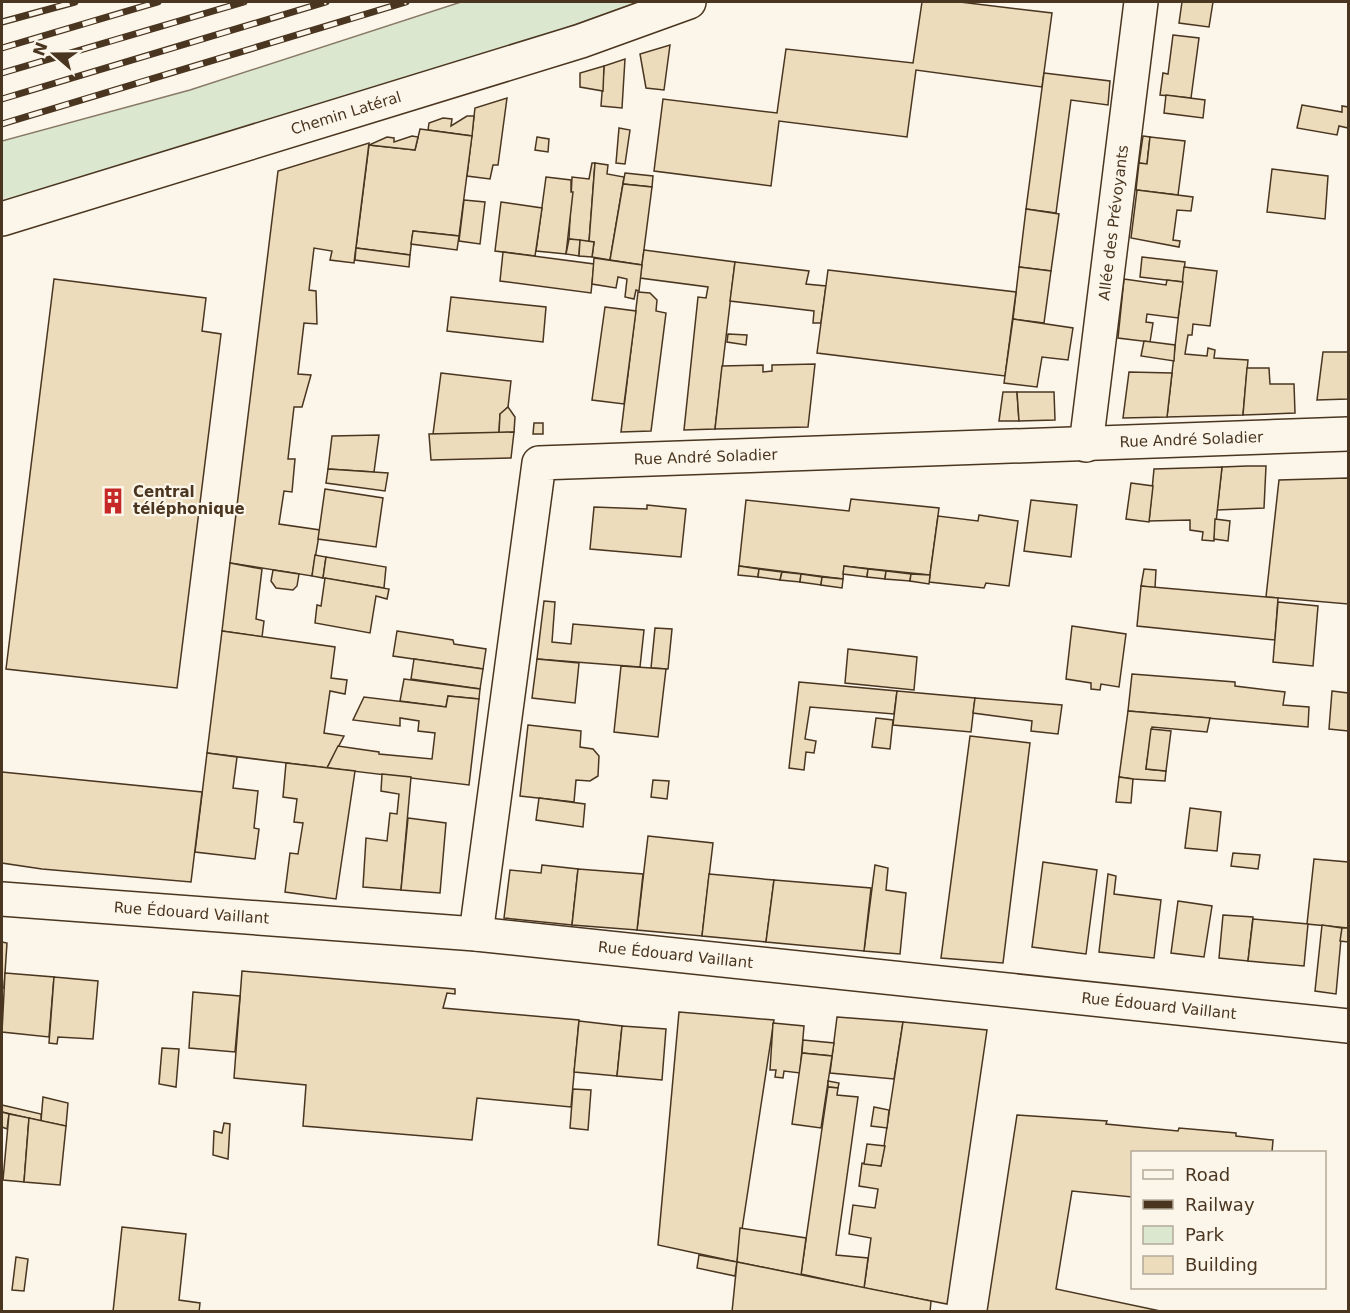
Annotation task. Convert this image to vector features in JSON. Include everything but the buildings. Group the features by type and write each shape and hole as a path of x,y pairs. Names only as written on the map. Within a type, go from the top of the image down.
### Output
{"street":[{"name":"Chemin Latéral","path":"2,219 581,41 689,2"},
{"name":"Allée des Prévoyants","path":"1086,445 1141,2"},
{"name":"Rue André Soladier","path":"476,934 539,463 1348,434"},
{"name":"Rue Édouard Vaillant","path":"2,899 476,934 1348,1026"}],"green space":[{"path":"461,2 638,2 527,42 2,203 2,141 190,90"}],"railway":[{"path":"2,22 75,2"},
{"path":"2,48 158,2"},
{"path":"2,73 244,2"},
{"path":"2,99 326,2"},
{"path":"2,124 406,2"}],"place":[{"name":"Central téléphonique","path":"113,501"}]}
